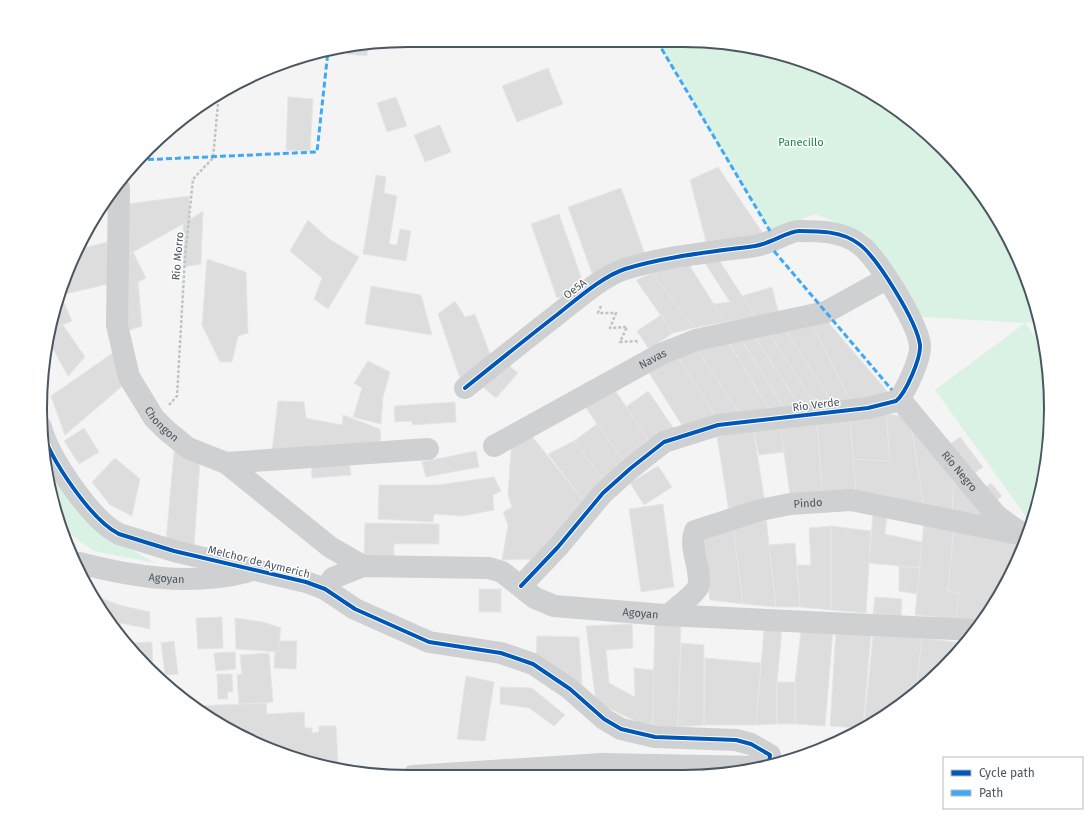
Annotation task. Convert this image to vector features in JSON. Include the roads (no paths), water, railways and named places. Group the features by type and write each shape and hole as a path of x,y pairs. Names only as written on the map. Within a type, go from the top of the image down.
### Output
{"street":[{"name":"Chongon","path":"119,192 117,325 129,377 154,418 188,448 226,463 330,547 363,566"},
{"name":"Oe5A","path":"464,388 590,289 624,269 684,256 766,245 796,231 824,232 842,235 859,244 870,256 886,279"},
{"name":"Navas","path":"494,446 661,354 696,340 826,312 886,279"},
{"path":"886,279 896,292 917,332 920,346 915,367 899,398"},
{"name":"Río Negro","path":"899,398 996,515 1021,534"},
{"name":"Río Verde","path":"522,586 558,547 603,494 631,468 664,442 718,425 868,408 896,401 899,398"},
{"path":"226,463 428,448"},
{"name":"Melchor de Aymerich","path":"49,449 58,465 85,502 111,530 174,551 306,582 325,589 355,609 429,642 501,653 533,664 570,689 604,720 621,729 655,737 736,740 751,744 769,759"},
{"name":"Pindo","path":"668,615 697,589 698,582 693,544 695,531 760,510 790,504 851,500 1021,535"},
{"name":"Agoyan","path":"82,564 122,573 174,579 230,576 255,569"},
{"name":"Agoyan","path":"325,589 334,578 363,566 489,568 502,572 544,603 554,606 668,615 968,630"},
{"path":"602,770 759,762"}],"park label":[{"name":"Panecillo","path":"801,142"}]}
